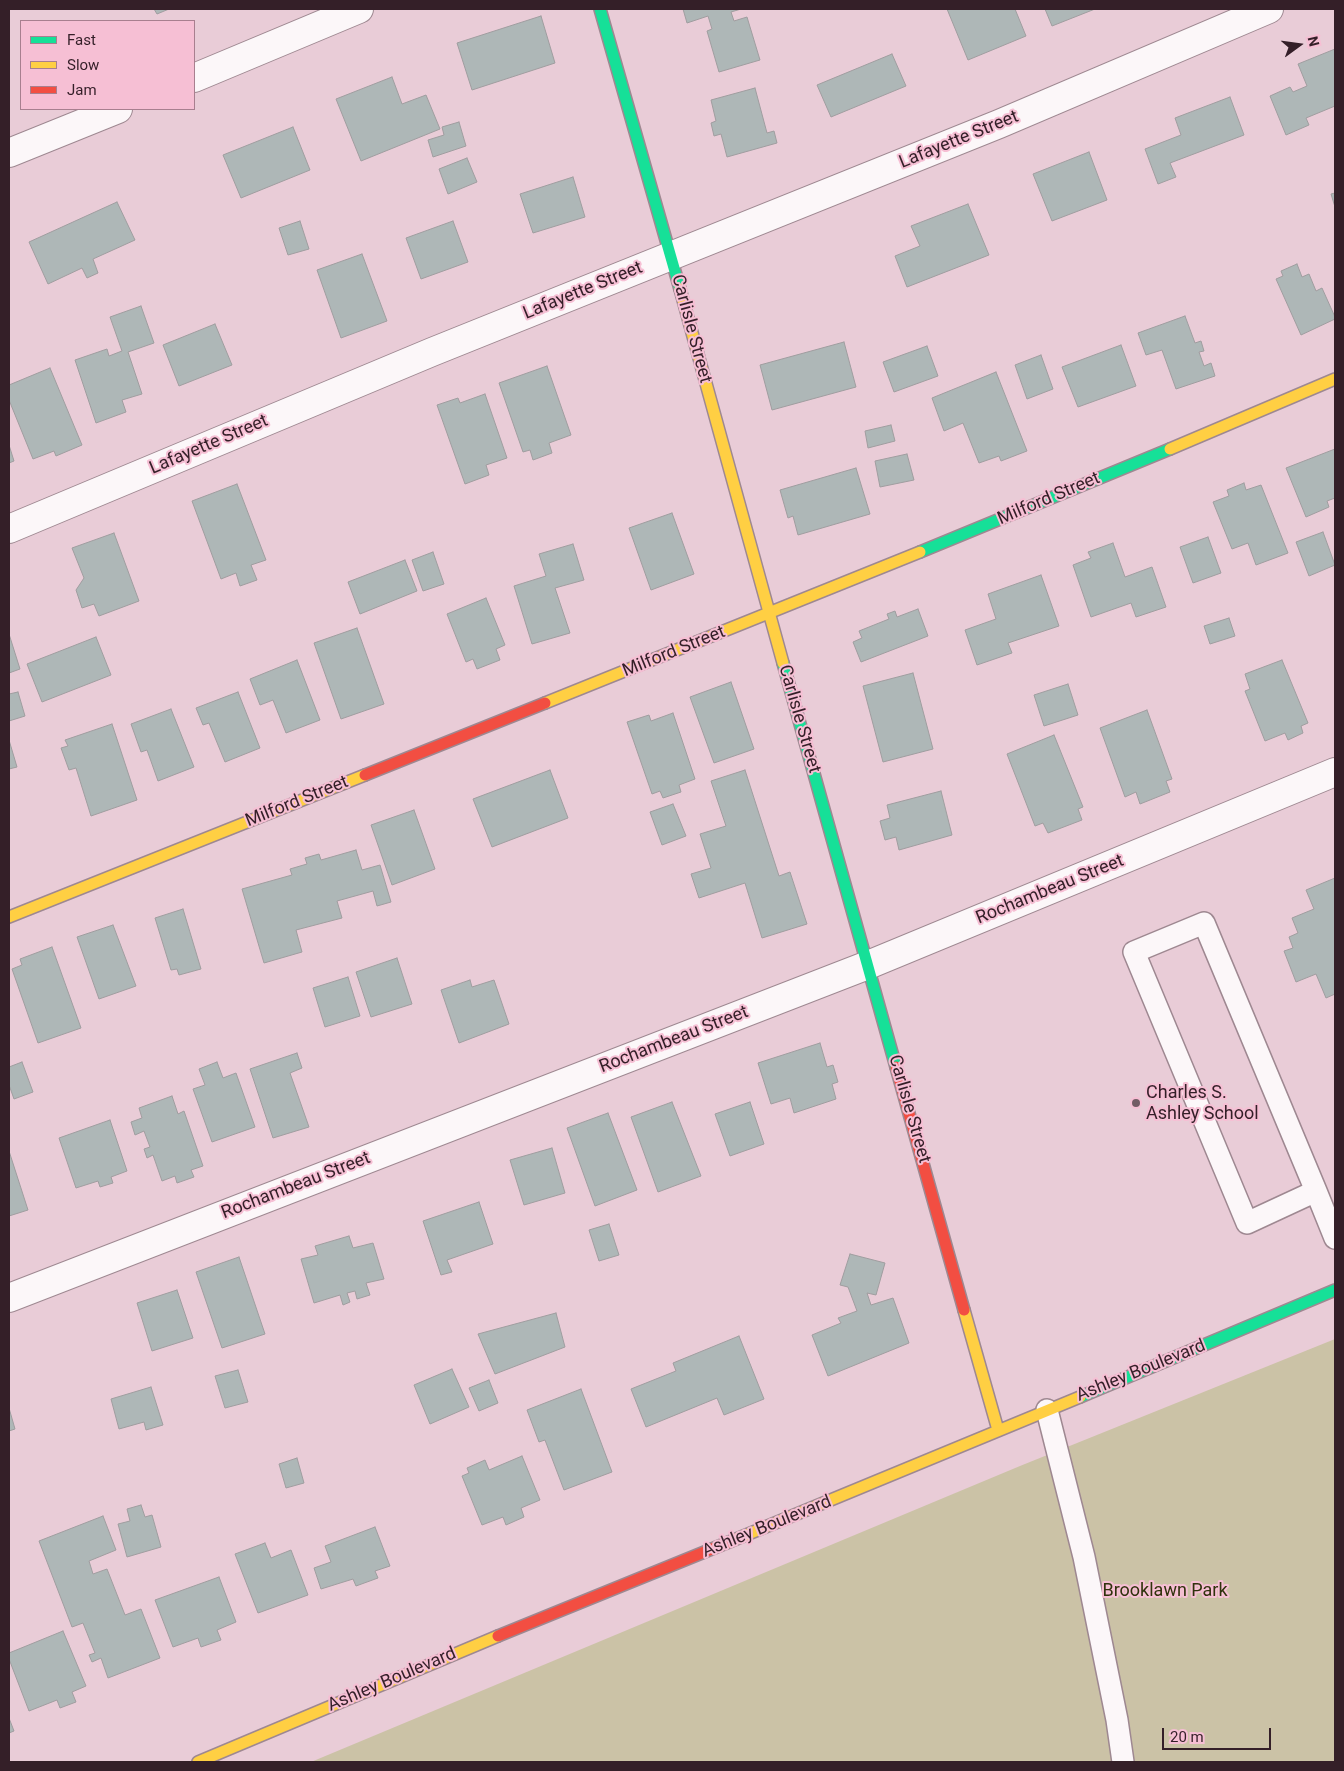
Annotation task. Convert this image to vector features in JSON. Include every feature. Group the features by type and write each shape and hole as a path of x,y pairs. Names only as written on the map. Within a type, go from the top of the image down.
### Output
{"street":[{"path":"195,78 359,9"},
{"name":"Carlisle Street","path":"600,9 671,255 769,614 998,1430"},
{"name":"Lafayette Street","path":"9,529 404,364 999,124 1269,9"},
{"path":"9,153 116,110"},
{"name":"Milford Street","path":"9,917 769,614 1038,504 1335,379"},
{"name":"Rochambeau Street","path":"9,1298 868,965 1335,772"},
{"name":"Ashley Boulevard","path":"198,1762 544,1616 843,1496 1335,1290"}],"lane":[{"path":"1316,1191 1247,1223 1134,952 1204,923 1316,1191 1335,1238"},
{"path":"1047,1410 1084,1557 1117,1720 1123,1762"}],"green space":[{"name":"Brooklawn Park","path":"1335,1339 1335,1762 311,1762 1020,1466"}],"building":[{"path":"154,9 169,9 157,14"},
{"path":"683,9 741,9 731,12 734,21 747,17 760,60 719,72 707,31 712,29 708,16 687,23"},
{"path":"947,9 1015,9 1026,36 968,60"},
{"path":"1045,9 1095,9 1052,26"},
{"path":"541,16 555,63 472,90 457,43"},
{"path":"1335,49 1335,106 1306,118 1309,125 1286,135 1270,96 1290,87 1293,92 1307,86 1298,64"},
{"path":"892,54 906,86 831,117 817,85"},
{"path":"392,77 402,104 426,95 440,129 361,161 336,99"},
{"path":"755,88 767,133 774,131 777,143 727,157 721,134 714,136 711,123 716,121 711,100"},
{"path":"1230,97 1244,135 1170,163 1176,177 1158,184 1145,149 1181,135 1175,118"},
{"path":"459,122 466,146 433,157 428,140 444,135 442,127"},
{"path":"293,127 310,170 241,198 223,155"},
{"path":"1089,152 1107,200 1052,221 1033,174"},
{"path":"467,158 477,182 448,194 439,169"},
{"path":"573,177 585,217 533,233 520,194"},
{"path":"1335,193 1335,207 1331,194"},
{"path":"117,202 135,240 93,259 98,273 87,278 82,268 48,284 29,242"},
{"path":"968,204 989,255 907,287 895,256 920,246 911,226"},
{"path":"300,221 309,249 288,255 279,228"},
{"path":"453,221 468,262 421,279 406,238"},
{"path":"362,254 387,321 341,338 317,270"},
{"path":"1297,264 1302,277 1309,274 1316,291 1322,288 1335,317 1335,319 1301,335 1276,279 1283,276 1281,271"},
{"path":"141,306 154,343 128,352 142,394 122,400 126,412 96,423 75,360 107,349 109,356 122,351 110,317"},
{"path":"1185,316 1195,343 1201,341 1204,351 1199,352 1204,366 1211,363 1215,376 1176,389 1162,350 1146,355 1138,333"},
{"path":"215,324 232,365 179,386 163,345"},
{"path":"844,342 856,387 772,410 760,365"},
{"path":"1121,345 1136,386 1078,407 1062,367"},
{"path":"927,346 938,376 894,392 883,362"},
{"path":"1041,355 1053,389 1027,399 1015,365"},
{"path":"547,366 571,435 549,443 552,453 533,460 530,450 523,452 499,383"},
{"path":"50,368 82,445 56,456 54,451 33,459 9,400 9,385"},
{"path":"996,372 1027,451 1001,461 999,456 979,463 963,423 944,431 932,398"},
{"path":"485,394 507,458 486,465 489,475 465,484 437,405 458,398 460,403"},
{"path":"891,425 895,441 868,448 865,431"},
{"path":"9,445 14,461 9,463"},
{"path":"1335,449 1335,498 1327,501 1329,507 1306,517 1286,468"},
{"path":"907,454 914,480 880,487 875,461"},
{"path":"856,468 870,514 798,535 793,516 788,518 780,490"},
{"path":"1244,483 1246,490 1261,485 1288,553 1256,565 1248,543 1232,549 1213,502 1229,496 1227,490"},
{"path":"237,484 266,560 251,565 257,580 240,586 236,573 221,579 192,501"},
{"path":"672,513 694,574 651,590 629,528"},
{"path":"1323,532 1335,565 1309,576 1296,542"},
{"path":"114,533 139,601 99,616 94,604 82,608 76,590 84,578 72,548"},
{"path":"1208,537 1221,573 1193,583 1180,547"},
{"path":"1113,543 1125,577 1152,567 1166,607 1136,617 1131,603 1091,617 1073,565 1091,558 1088,552"},
{"path":"573,544 584,580 555,588 570,633 532,644 514,586 546,576 539,554"},
{"path":"433,552 444,584 423,591 412,560"},
{"path":"405,560 417,591 360,614 348,582"},
{"path":"1041,575 1059,626 1008,643 1012,653 977,665 965,630 996,619 988,594"},
{"path":"486,598 505,645 496,649 500,660 477,669 473,659 466,662 447,614"},
{"path":"918,609 928,636 861,662 853,642 862,638 859,631 889,619 887,614 895,611 897,617"},
{"path":"1229,618 1235,636 1210,644 1204,626"},
{"path":"357,628 384,704 341,719 314,643"},
{"path":"9,634 20,669 9,673"},
{"path":"96,637 111,675 42,702 27,664"},
{"path":"297,660 320,720 286,733 273,700 260,705 250,679"},
{"path":"1282,660 1308,723 1301,726 1303,733 1288,740 1285,733 1265,741 1245,691 1250,689 1245,674"},
{"path":"913,673 933,749 883,762 863,686"},
{"path":"731,682 754,749 714,763 690,697"},
{"path":"1068,684 1078,715 1044,726 1034,695"},
{"path":"18,692 25,716 9,721 9,694"},
{"path":"238,692 260,748 225,762 209,723 203,725 196,708"},
{"path":"171,709 194,767 158,781 147,750 141,752 131,724"},
{"path":"1147,710 1172,779 1166,781 1170,792 1140,804 1136,792 1125,797 1100,728"},
{"path":"673,713 695,779 679,785 681,792 663,798 660,791 652,794 627,722 649,715 651,721"},
{"path":"112,724 137,800 91,816 76,768 69,770 61,748 68,746 65,740"},
{"path":"1054,735 1083,807 1078,809 1082,820 1048,833 1043,823 1035,826 1007,754"},
{"path":"9,740 17,767 9,769"},
{"path":"550,770 568,818 492,847 473,799"},
{"path":"745,770 779,876 790,872 807,924 762,938 745,883 699,898 691,874 711,868 700,834 726,826 711,781"},
{"path":"941,791 952,835 899,850 896,837 885,840 880,821 890,818 887,805"},
{"path":"673,804 686,836 662,845 650,812"},
{"path":"414,810 435,869 392,885 371,825"},
{"path":"356,850 362,870 380,865 391,902 377,906 373,891 337,901 342,918 296,930 302,952 264,963 242,889 292,875 290,869 307,864 305,858 319,854 321,860"},
{"path":"1335,878 1335,994 1326,998 1316,974 1296,982 1284,951 1293,948 1289,937 1298,933 1292,918 1314,909 1306,890"},
{"path":"183,909 201,969 179,975 177,969 171,970 155,918"},
{"path":"113,925 136,986 99,999 77,937"},
{"path":"52,947 81,1028 38,1043 12,969 22,965 20,959"},
{"path":"397,958 412,1004 371,1017 356,972"},
{"path":"348,977 360,1016 325,1027 313,988"},
{"path":"470,980 472,987 494,980 509,1024 459,1043 441,990"},
{"path":"820,1043 827,1067 833,1065 838,1082 832,1084 836,1099 794,1113 790,1098 771,1104 758,1063"},
{"path":"297,1053 302,1068 290,1073 309,1127 273,1138 250,1069"},
{"path":"22,1062 33,1092 14,1099 9,1085 9,1067"},
{"path":"217,1062 223,1078 236,1073 255,1127 212,1142 193,1089 205,1085 199,1069"},
{"path":"172,1096 178,1114 184,1111 203,1166 191,1170 194,1177 177,1183 175,1176 162,1181 153,1155 147,1158 144,1149 150,1147 144,1131 135,1135 131,1122 142,1118 139,1108"},
{"path":"672,1102 701,1176 658,1192 631,1117"},
{"path":"750,1102 764,1144 730,1156 715,1114"},
{"path":"608,1113 637,1190 595,1206 567,1128"},
{"path":"110,1120 127,1171 111,1177 113,1183 100,1187 98,1181 76,1188 59,1138"},
{"path":"552,1148 565,1193 524,1205 510,1160"},
{"path":"9,1151 28,1210 9,1216"},
{"path":"479,1202 493,1244 447,1260 452,1272 441,1275 423,1221"},
{"path":"609,1224 619,1255 599,1261 589,1230"},
{"path":"349,1236 353,1248 373,1243 384,1279 366,1283 370,1295 357,1299 355,1291 347,1293 350,1302 343,1305 340,1295 314,1303 301,1259 318,1255 315,1246"},
{"path":"850,1254 885,1263 876,1295 867,1293 871,1305 893,1298 909,1343 828,1376 812,1335 841,1323 838,1318 857,1311 848,1287 840,1285"},
{"path":"239,1257 265,1334 222,1348 196,1272"},
{"path":"177,1290 193,1338 152,1351 137,1303"},
{"path":"556,1313 565,1347 495,1374 478,1334"},
{"path":"739,1336 764,1399 724,1415 717,1398 646,1427 631,1389 676,1371 673,1363"},
{"path":"452,1369 469,1407 430,1424 414,1385"},
{"path":"238,1370 248,1402 225,1408 215,1376"},
{"path":"489,1380 498,1403 479,1411 469,1388"},
{"path":"151,1387 163,1425 146,1430 144,1422 119,1429 111,1399"},
{"path":"581,1389 612,1472 564,1490 545,1440 539,1442 527,1410"},
{"path":"9,1408 15,1429 9,1431"},
{"path":"522,1456 540,1500 521,1508 524,1517 506,1525 503,1517 482,1525 462,1476 469,1473 467,1468 485,1460 489,1470"},
{"path":"297,1458 304,1483 286,1488 279,1464"},
{"path":"141,1505 145,1517 152,1515 161,1547 127,1557 118,1524 130,1521 127,1509"},
{"path":"103,1516 116,1550 89,1561 93,1574 107,1569 125,1615 141,1609 160,1658 108,1678 101,1658 92,1662 89,1655 95,1653 83,1623 72,1627 39,1541"},
{"path":"375,1527 390,1566 375,1571 378,1578 356,1586 353,1579 321,1589 314,1568 331,1562 325,1546"},
{"path":"265,1543 271,1558 291,1550 308,1595 258,1613 235,1554"},
{"path":"219,1577 236,1622 217,1630 221,1640 201,1647 198,1638 173,1647 155,1600"},
{"path":"63,1631 86,1686 72,1692 76,1702 60,1708 57,1700 29,1711 9,1659 9,1653"},
{"path":"9,1718 14,1731 9,1733"}],"traffic: fast":[{"path":"600,9 680,289"},
{"path":"920,552 1170,449"},
{"path":"783,663 896,1067"},
{"path":"1080,1397 1335,1290"}],"traffic: slow":[{"path":"680,289 783,663"},
{"path":"1170,449 1335,379"},
{"path":"545,703 920,552"},
{"path":"9,917 365,775"},
{"path":"964,1310 998,1430"},
{"path":"729,1542 1080,1397"},
{"path":"198,1762 498,1636"}],"traffic: jam":[{"path":"365,775 545,703"},
{"path":"896,1067 964,1310"},
{"path":"498,1636 729,1542"}],"place":[{"name":"Charles S. Ashley School","path":"1136,1103"}]}
